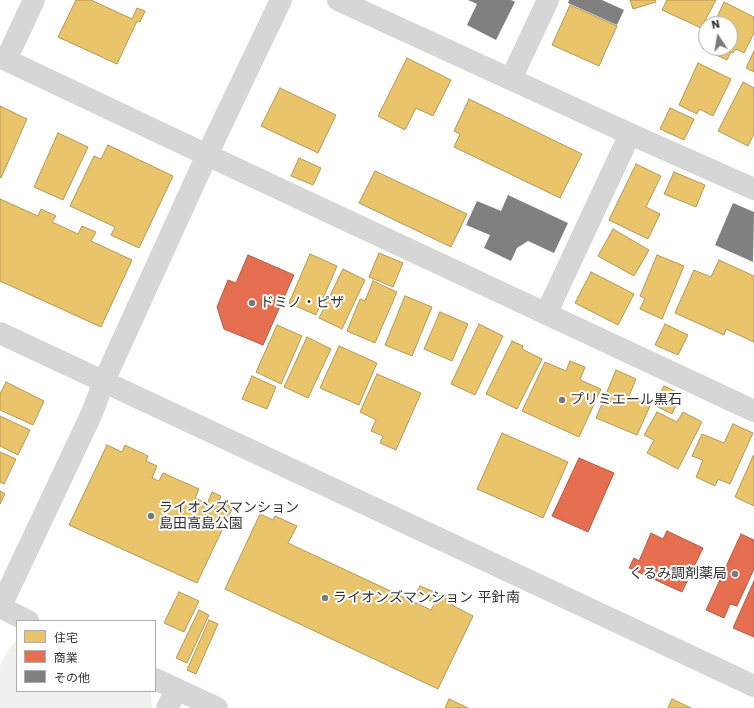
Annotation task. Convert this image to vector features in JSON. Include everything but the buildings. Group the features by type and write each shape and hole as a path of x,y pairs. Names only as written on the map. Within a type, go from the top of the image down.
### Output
{"street":[{"path":"34,0 3,58 546,314 753,408"},
{"path":"26,620 0,607 88,420 104,381 207,155 281,0"},
{"path":"338,0 630,134 754,189"},
{"path":"511,79 548,0"},
{"path":"546,314 630,134"},
{"path":"0,333 754,686"},
{"path":"156,680 172,699 217,708"}],"shaded area":[{"path":"16,641 16,692 151,692 152,708 0,708 0,666 8,650"}],"place":[{"name":"ドミノ・ピザ","path":"252,303"},
{"name":"プリミエール黒石","path":"562,400"},
{"name":"ライオンズマンション 島田高島公園","path":"151,516"},
{"name":"くるみ調剤薬局","path":"735,574"},
{"name":"ライオンズマンション 平針南","path":"325,598"}]}
